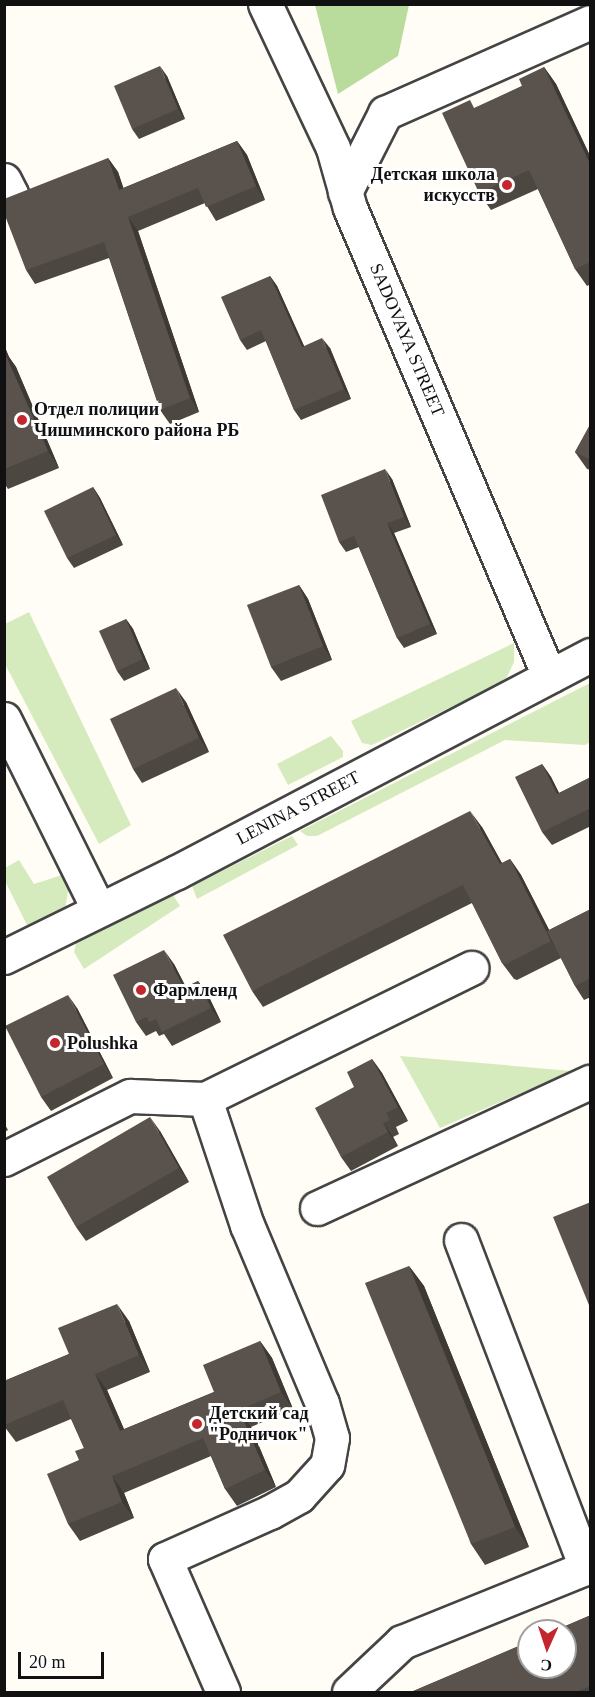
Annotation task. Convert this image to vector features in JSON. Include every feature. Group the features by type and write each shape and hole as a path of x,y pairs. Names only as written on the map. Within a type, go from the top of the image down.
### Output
{"street":[{"name":"SADOVAYA STREET","path":"266,4 333,148 345,192 549,676"},
{"path":"345,192 385,113 591,22"},
{"path":"4,180 11,194 4,197"},
{"name":"LENINA STREET","path":"4,957 177,872 591,656"},
{"path":"4,719 17,775 99,910"},
{"path":"4,1159 130,1096 205,1099 471,968"},
{"path":"317,1208 591,1082"},
{"path":"205,1099 247,1225 322,1403 332,1438 327,1465 299,1496 270,1512 165,1558 223,1692"},
{"path":"349,1692 402,1642 588,1567 461,1240"}],"green space":[{"path":"315,5 409,5 398,56 338,94"},
{"path":"29,612 131,825 99,844 5,664 5,624"},
{"path":"514,643 514,662 507,677 497,685 372,745 362,743 351,721"},
{"path":"590,683 590,742 585,745 505,740 317,836 307,836 300,831"},
{"path":"331,736 343,751 343,757 288,785 277,764"},
{"path":"292,836 298,845 197,899 192,886"},
{"path":"19,860 34,884 62,875 69,885 65,910 29,929 5,881 5,868"},
{"path":"173,895 180,906 84,969 74,952 76,943"},
{"path":"400,1056 572,1071 440,1128"}],"building":[{"path":"160,66 178,109 132,129 114,86"},
{"name":"Детская школа искусств","path":"544,67 591,166 591,262 575,269 529,170 479,193 442,113 470,100 474,108 522,86 519,79"},
{"path":"237,141 256,186 206,207 198,188 128,217 190,398 160,410 104,242 26,270 4,213 4,199 108,158 119,190"},
{"path":"270,276 302,347 322,338 344,389 294,410 261,330 240,340 221,297"},
{"name":"Отдел полиции Чишминского района РБ","path":"4,351 48,451 4,469"},
{"path":"591,423 591,460 575,452"},
{"path":"385,469 404,517 387,523 430,624 397,638 354,536 339,542 321,495"},
{"path":"93,487 116,535 67,558 44,511"},
{"path":"299,585 323,646 271,667 247,605"},
{"path":"126,619 143,659 117,671 99,631"},
{"path":"176,688 199,738 133,769 110,719"},
{"path":"542,764 557,794 591,777 591,808 542,832 515,777"},
{"path":"470,811 500,864 510,859 551,941 506,964 502,963 463,885 252,991 223,935"},
{"path":"591,909 591,978 575,986 547,931"},
{"path":"164,950 184,988 198,981 211,1008 162,1032 156,1019 149,1022 147,1017 136,1022 113,975"},
{"path":"68,995 104,1064 41,1097 5,1026"},
{"path":"372,1059 398,1107 386,1113 390,1120 383,1123 388,1132 341,1157 315,1108 354,1087 347,1072"},
{"path":"150,1117 179,1168 76,1227 47,1177"},
{"path":"591,1202 591,1310 553,1217"},
{"path":"409,1266 515,1527 471,1544 365,1283"},
{"path":"117,1304 139,1355 95,1374 120,1431 214,1392 203,1365 260,1341 281,1392 239,1410 265,1470 225,1489 203,1438 112,1476 122,1502 68,1524 47,1474 79,1460 75,1451 84,1448 63,1400 4,1425 4,1381 69,1354 58,1328"},
{"path":"591,1615 591,1686 575,1692 411,1692 517,1647 517,1679 577,1679 577,1621"}],"place":[{"name":"Детская школа искусств","path":"507,185"},
{"name":"Отдел полиции Чишминского района РБ","path":"22,420"},
{"name":"Фармленд","path":"141,990"},
{"name":"Polushka","path":"55,1043"},
{"name":"Детский сад \"Родничок\"","path":"197,1424"}]}
